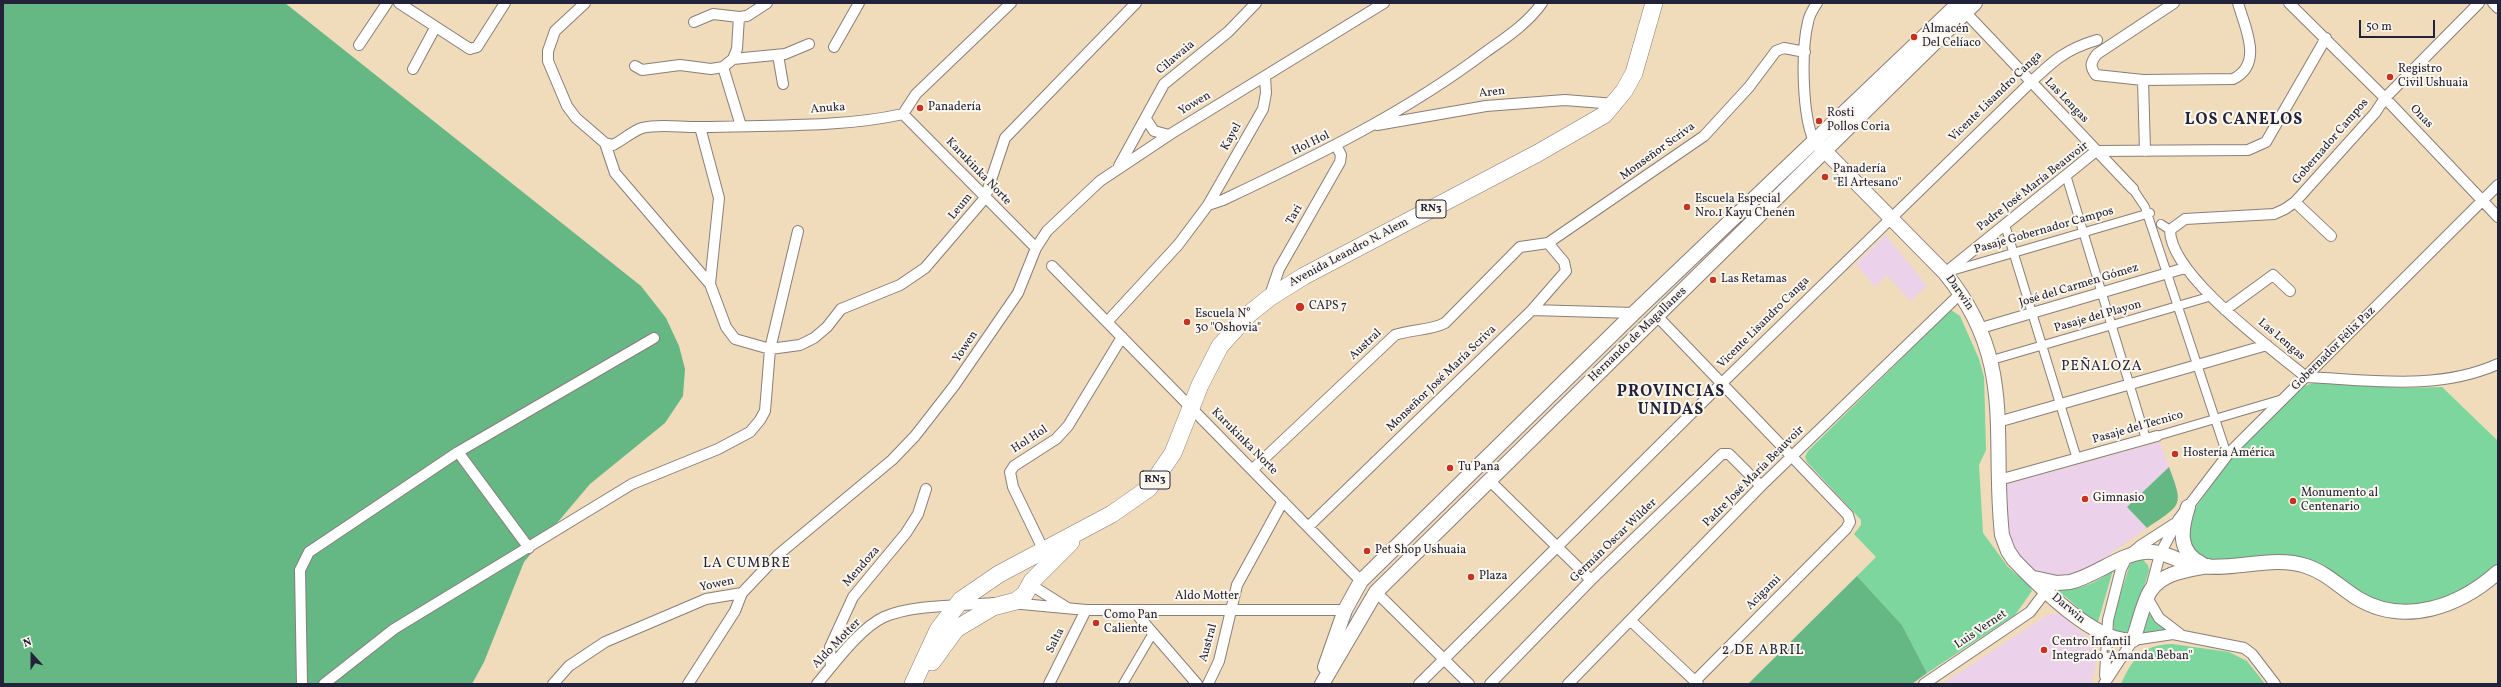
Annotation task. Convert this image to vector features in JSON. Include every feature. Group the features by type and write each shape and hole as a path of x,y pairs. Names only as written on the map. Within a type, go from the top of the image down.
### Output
{"highway":[{"name":"Avenida Leandro N. Alem","path":"913,684 927,649 955,606 992,578 1132,502 1149,488 1173,453 1200,385 1220,346 1235,327 1269,298 1304,276 1590,124 1615,104 1634,74 1654,3"},
{"name":"Avenida Leandro N. Alem","path":"920,684 938,652 956,629 1001,603 1025,594 1032,583 1066,546 1089,526"},
{"path":"1014,567 1026,571 1032,583"},
{"path":"992,578 988,588 991,599 1001,603"}],"main road":[{"name":"Hernando de Magallanes","path":"1319,684 1345,610 1361,581 1634,313 1814,141 1967,6"},
{"name":"Hernando de Magallanes","path":"1322,684 1376,592 1825,152 1967,6"},
{"name":"Darwin","path":"1814,141 1945,273 1961,293 1981,328 1992,360 1996,383 2001,520 2005,544 2014,560 2046,591 2088,626 2106,636 2124,641 2133,640"},
{"path":"2188,507 2181,532 2182,541 2191,556 2208,566"},
{"path":"2127,557 2145,552 2160,554 2208,566"},
{"name":"Darwin","path":"2030,576 2045,582 2070,582 2098,572 2127,557"},
{"path":"2149,594 2168,576 2208,566 2282,563 2304,565 2369,604 2383,608 2413,612 2444,606 2460,599 2498,572"},
{"name":"Gobernador Félix Paz","path":"2133,640 2149,594"}],"street":[{"path":"359,45 387,3"},
{"path":"399,3 435,28 470,49 477,47 505,3"},
{"path":"585,3 555,31 550,41 548,61 567,106 576,118 605,143 615,173 710,284 726,327 735,340 770,349"},
{"path":"694,22 713,14 740,17 748,16 767,3"},
{"path":"834,46 859,3"},
{"path":"903,114 916,94 1011,3"},
{"name":"Leum","path":"770,349 800,345 814,338 827,328 842,309 900,285 925,268 985,198 1005,138 1136,3"},
{"name":"Cilawaia","path":"1118,167 1146,119 1156,94 1164,84 1228,32 1256,3"},
{"name":"Yowen","path":"553,684 569,666 605,642 706,599 742,593 779,554 892,460 919,431 954,386 1018,293 1036,248 1047,231 1100,181 1118,167 1169,135 1384,3"},
{"name":"Hol Hol","path":"1208,205 1224,200 1337,147 1374,125 1456,75 1523,24 1542,3"},
{"path":"1805,52 1807,23 1817,3"},
{"path":"2174,3 2103,48 2091,62 2091,69 2096,75 2143,80 2233,80 2241,76 2251,60 2252,51 2238,3"},
{"name":"Onas","path":"2289,3 2385,98 2498,217"},
{"name":"Gobernador Campos","path":"2165,227 2185,219 2274,214 2295,202 2376,113 2385,98 2479,3"},
{"path":"2493,3 2498,8"},
{"name":"Las Lengas","path":"1967,6 2031,82 2132,189"},
{"path":"635,66 642,70 680,65 711,69 723,67 732,59 737,49 740,17"},
{"path":"413,69 435,28"},
{"name":"Padre José María Beauvoir","path":"1945,273 2096,151 2248,150 2258,147 2266,142 2326,38"},
{"name":"Vicente Lisandro Canga","path":"1419,684 1721,384 2059,55 2080,45 2097,40"},
{"path":"732,59 778,55 809,44"},
{"name":"Monseñor Scriva","path":"1548,243 1678,156 1704,136 1749,86 1776,51 1784,48 1805,52"},
{"name":"Darwin","path":"1805,52 1805,109 1808,126 1814,141"},
{"path":"778,55 783,84"},
{"path":"723,67 741,126"},
{"name":"Kayel","path":"1208,205 1263,109 1266,93 1264,77"},
{"path":"2143,80 2145,151"},
{"name":"Aren","path":"1374,125 1486,106 1565,100 1615,104"},
{"name":"Anuka","path":"605,143 613,145 632,132 653,126 700,127 826,123 903,114"},
{"name":"Karukinka Norte","path":"903,114 1036,248"},
{"path":"1146,119 1154,131 1169,135"},
{"path":"700,127 718,198 710,284"},
{"name":"Tari","path":"1269,298 1279,269 1340,162 1341,156 1337,147"},
{"path":"2066,175 2146,439"},
{"name":"Gobernador Félix Paz","path":"2149,594 2160,554 2178,520 2227,455 2498,185"},
{"path":"2132,189 2148,211 2227,455"},
{"path":"2295,202 2331,236"},
{"path":"1107,322 1178,245 1208,205"},
{"name":"Pasaje Gobernador Campos","path":"1945,273 2148,211"},
{"path":"2005,225 2077,459"},
{"name":"Las Lengas","path":"2165,227 2173,250 2185,268 2226,310 2306,377"},
{"path":"324,684 394,630 530,548 632,484 718,449 750,432 765,411 770,349 798,231"},
{"name":"Monseñor José María Scriva","path":"1308,526 1532,310 1566,271 1564,262 1548,243"},
{"name":"Austral","path":"1253,469 1395,335 1436,328 1445,323 1520,247 1548,243"},
{"name":"Karukinka Norte","path":"1052,266 1253,469 1361,581"},
{"name":"José del Carmen Gómez","path":"1981,328 2185,268"},
{"path":"2226,310 2273,275 2290,291"},
{"name":"Padre José María Beauvoir","path":"1568,684 1761,486 1792,458 1961,293"},
{"name":"Pasaje del Playon","path":"1992,360 2212,296"},
{"path":"1532,310 1634,313"},
{"path":"1658,316 1792,458"},
{"name":"Hol Hol","path":"1043,549 1013,487 1009,477 1010,472 1014,466 1056,439 1068,426 1122,337"},
{"path":"302,684 300,570 309,552 458,452 654,338"},
{"path":"1998,422 2267,345"},
{"path":"2306,377 2435,381 2474,374 2498,364"},
{"name":"Pasaje del Tecnico","path":"1999,480 2157,436 2284,398"},
{"path":"458,452 530,548"},
{"name":"Germán Oscar Wilder","path":"1490,684 1591,580 1722,454 1729,454 1761,486"},
{"name":"Acigami","path":"1697,683 1840,535 1850,522 1848,515 1792,458"},
{"path":"1490,480 1591,580"},
{"name":"Mendoza","path":"832,667 830,647 853,597 906,533 918,514 926,490"},
{"name":"Austral","path":"1208,684 1220,661 1230,609 1237,585 1283,501"},
{"name":"Gobernador Félix Paz","path":"2104,683 2106,636 2110,608 2118,579 2127,557 2140,546 2178,520"},
{"name":"Aldo Motter","path":"1032,583 1069,609"},
{"name":"Luis Vernet","path":"1924,684 2030,612 2046,591"},
{"path":"1376,592 1470,684"},
{"path":"688,684 735,611 742,593"},
{"path":"2149,594 2159,618 2181,635"},
{"name":"Aldo Motter","path":"817,684 865,631 884,618 903,612 955,606 1001,603 1086,610 1345,610"},
{"name":"Salta","path":"1050,684 1086,610"},
{"path":"1133,610 1197,684"},
{"path":"1631,621 1697,683"},
{"path":"1123,684 1153,633"},
{"path":"2133,640 2155,635 2181,635 2244,648 2252,654 2275,684"},
{"name":"Gobernador Félix Paz","path":"2104,683 2133,640"}],"shaded area":[{"path":"1886,235 1927,286 1910,301 1887,275 1875,287 1856,264"},
{"path":"2160,442 2169,467 2127,507 2147,528 2094,565 2081,572 2067,576 2051,575 2038,571 2019,558 2008,537 2004,485"},
{"name":"Centro Infantil Integrado \"Amanda Beban\"","path":"2049,614 2060,614 2092,641 2097,659 2091,684 1942,684"}],"green space":[{"path":"3,3 285,3 641,286 666,318 679,346 685,369 683,396 665,423 590,484 524,562 484,662 472,684 3,684"},
{"path":"1951,310 1960,316 1979,359 1984,377 1986,450 1979,465 1983,533 2008,567 2030,586 2032,591 2015,615 1927,673 1902,625 1857,576 1876,557 1854,534 1861,525 1861,520 1807,462 1805,457 1808,451"},
{"path":"2314,383 2405,388 2442,387 2498,441 2498,564 2468,587 2451,595 2433,601 2414,604 2396,604 2377,601 2360,593 2320,566 2216,561 2197,554 2188,542 2192,513 2227,463 2294,393 2304,386"},
{"path":"2169,467 2177,490 2177,504 2167,514 2147,528 2127,507"},
{"path":"2142,559 2148,565 2149,570 2133,625 2129,631 2123,633 2114,630 2112,622 2129,567 2132,562"},
{"path":"2113,570 2098,622 2093,621 2066,597 2051,588 2068,589 2084,586 2092,583"},
{"path":"1857,576 1902,625 1927,673 1912,684 1748,684"},
{"path":"2150,612 2157,623 2171,631 2143,634"},
{"path":"2172,644 2229,652 2247,661 2265,684 2121,684 2134,660 2146,650 2153,647"}],"place":[{"name":"Almacén Del Celíaco","path":"1914,37"},
{"name":"Registro Civil Ushuaia","path":"2390,77"},
{"name":"Panadería","path":"920,108"},
{"name":"Rosti Pollos Coria","path":"1819,121"},
{"name":"Panadería \"El Artesano\"","path":"1825,177"},
{"name":"Escuela Especial Nro.1 Kayu Chenén","path":"1687,207"},
{"name":"Las Retamas","path":"1713,280"},
{"name":"CAPS 7","path":"1300,307"},
{"name":"Escuela N° 30 \"Oshovia\"","path":"1187,322"},
{"name":"Hostería América","path":"2175,454"},
{"name":"Tu Pana","path":"1450,468"},
{"name":"Gimnasio","path":"2085,499"},
{"name":"Monumento al Centenario","path":"2293,501"},
{"name":"Pet Shop Ushuaia","path":"1367,551"},
{"name":"Plaza","path":"1471,577"},
{"name":"Como Pan Caliente","path":"1096,623"},
{"name":"Centro Infantil Integrado \"Amanda Beban\"","path":"2044,650"}],"district":[{"name":"LOS CANELOS","path":"2244,121"},
{"name":"PEÑALOZA","path":"2102,367"},
{"name":"PROVINCIAS UNIDAS","path":"1671,402"},
{"name":"LA CUMBRE","path":"747,564"},
{"name":"2 DE ABRIL","path":"1763,651"}]}
